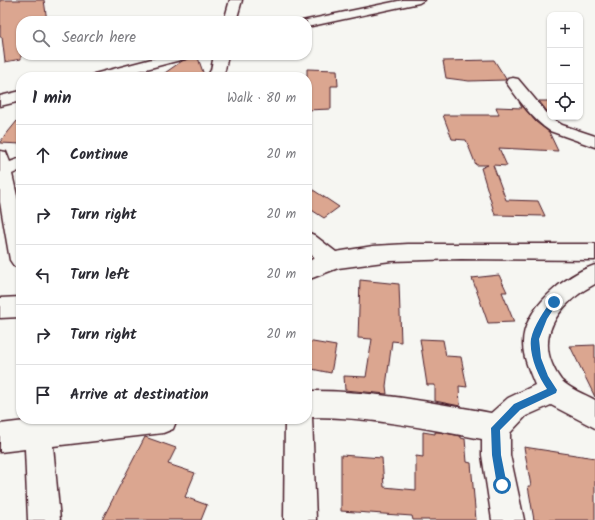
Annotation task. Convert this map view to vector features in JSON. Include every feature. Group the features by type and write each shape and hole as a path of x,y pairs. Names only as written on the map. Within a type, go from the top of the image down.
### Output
{"street":[{"path":"231,16 236,0"},
{"path":"312,22 419,0"},
{"path":"118,72 164,60"},
{"path":"217,72 220,60"},
{"path":"513,82 541,118 550,125 595,142"},
{"path":"0,102 16,97"},
{"path":"16,164 1,166 16,236"},
{"path":"312,244 333,261"},
{"path":"312,268 318,265 347,257 403,252 595,252"},
{"path":"595,274 586,277 554,302 544,317 535,339 537,358 545,378 553,390 595,414"},
{"path":"0,308 16,307"},
{"path":"508,520 496,455 496,428 517,407 553,390"},
{"path":"312,404 334,402 380,408 496,428"},
{"path":"0,438 38,427 85,424"},
{"path":"299,424 300,520"},
{"path":"38,427 44,520"}],"building":[{"path":"0,0 44,0 46,16 16,16 16,60 5,62 2,37 0,37"},
{"path":"199,60 203,72 166,72 182,61"},
{"path":"494,60 506,79 505,80 469,81 446,78 443,61"},
{"path":"307,69 337,70 338,86 331,86 331,109 312,110 312,72 307,72"},
{"path":"539,101 547,101 547,111"},
{"path":"519,102 536,122 549,132 558,151 499,148 507,166 493,165 506,200 538,201 545,216 495,215 481,168 488,165 476,165 466,140 452,139 443,115 499,115 496,107 522,108"},
{"path":"16,122 16,144 0,142"},
{"path":"312,189 339,207 324,218 312,210"},
{"path":"499,275 507,292 502,292 514,322 488,323 472,278"},
{"path":"360,280 399,284 401,342 392,341 386,386 387,394 345,390 344,376 366,377 372,339 358,338"},
{"path":"420,339 443,340 446,356 461,357 467,387 459,386 460,406 435,401 435,385 427,385"},
{"path":"312,342 336,346 331,373 312,369"},
{"path":"595,345 595,397 570,346"},
{"path":"423,432 435,434 435,432 439,432 461,436 461,438 465,439 467,462 471,463 476,520 413,520 412,516 341,511 341,455 382,458 384,487 416,490 416,456 423,457"},
{"path":"145,437 176,448 168,464 195,473 185,497 207,505 201,520 102,520"},
{"path":"524,447 595,458 595,520 534,520 528,486 531,486"}],"route":[{"path":"502,485 496,455 496,428 517,407 553,390 545,378 537,358 535,339 544,317 554,302"}]}
